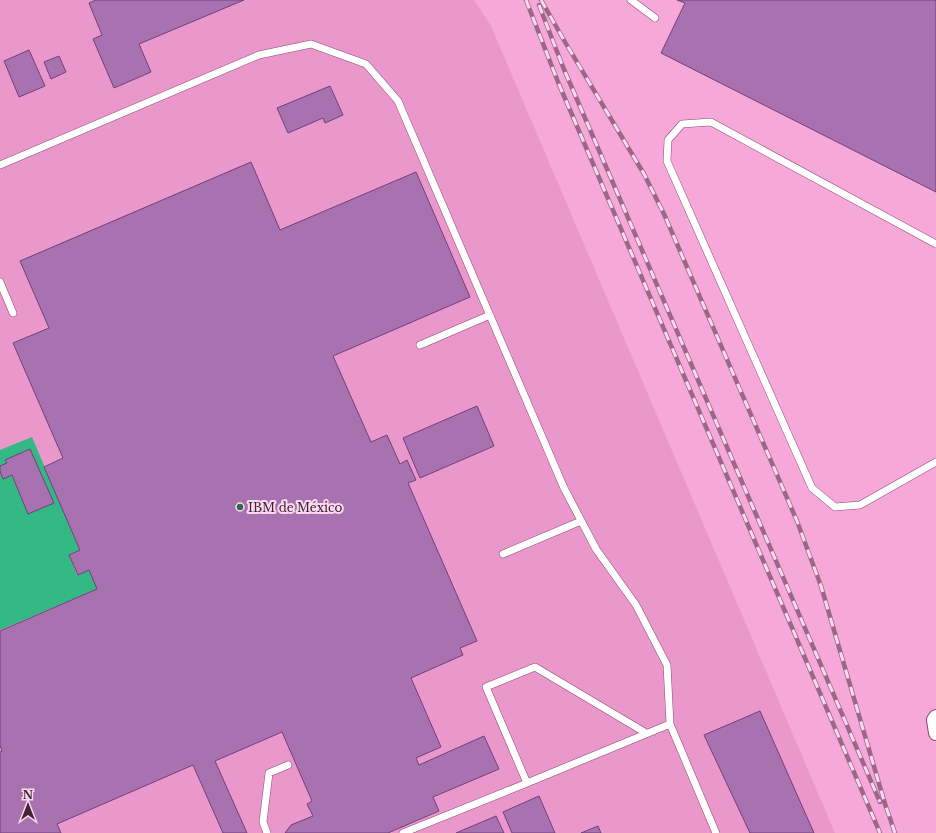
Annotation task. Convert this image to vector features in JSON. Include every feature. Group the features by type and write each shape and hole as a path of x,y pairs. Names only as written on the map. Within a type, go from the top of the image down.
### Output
{"lane":[{"path":"631,0 655,18"},
{"path":"0,165 259,55 311,44 366,64 398,101 564,488 596,549 636,605 666,664 670,724 716,833"},
{"path":"936,244 711,122 682,124 668,140 666,161 812,488 835,507 860,505 936,462"},
{"path":"0,282 13,313"},
{"path":"420,345 490,316"},
{"path":"503,554 581,521"},
{"path":"527,783 486,688 534,667 646,733"},
{"path":"403,833 670,724"},
{"path":"268,833 263,822 269,773 288,765"}],"shaded area":[{"path":"0,0 474,0 491,26 835,833 0,833"}],"green space":[{"path":"32,437 80,550 69,555 77,575 89,570 97,589 0,630 0,450"}],"building":[{"path":"96,0 244,0 139,44 151,72 114,88 93,39 102,35 89,3"},
{"path":"677,0 936,0 936,192 661,53 685,3"},
{"path":"29,50 45,86 19,97 4,61"},
{"path":"59,56 66,72 51,79 44,62"},
{"path":"330,86 343,115 325,123 323,118 288,133 277,108"},
{"name":"IBM de México","path":"251,162 280,230 416,172 470,297 333,356 371,442 387,435 400,464 407,460 416,480 408,483 477,641 460,648 463,655 411,678 441,747 416,758 419,765 484,736 499,769 433,797 439,811 388,833 285,833 291,825 313,816 307,804 312,801 282,732 215,761 247,833 223,833 193,765 57,824 61,833 0,833 0,752 2,751 0,745 0,631 97,589 89,570 78,575 69,555 80,550 44,467 63,458 13,343 49,328 20,261"},
{"path":"477,406 494,446 420,478 403,438"},
{"path":"30,449 54,503 28,514 12,475 3,479 0,466 7,463 5,460"},
{"path":"760,711 814,833 750,833 704,735"},
{"path":"539,796 555,833 512,833 503,812"},
{"path":"496,816 504,833 456,833"},
{"path":"598,826 601,833 581,833"}],"railway":[{"path":"526,0 558,82 880,833"},
{"path":"541,0 644,174 664,214 797,521 821,586 885,804 895,833"},
{"path":"539,5 563,67 880,802"}],"place":[{"name":"IBM de México","path":"240,507"}]}
